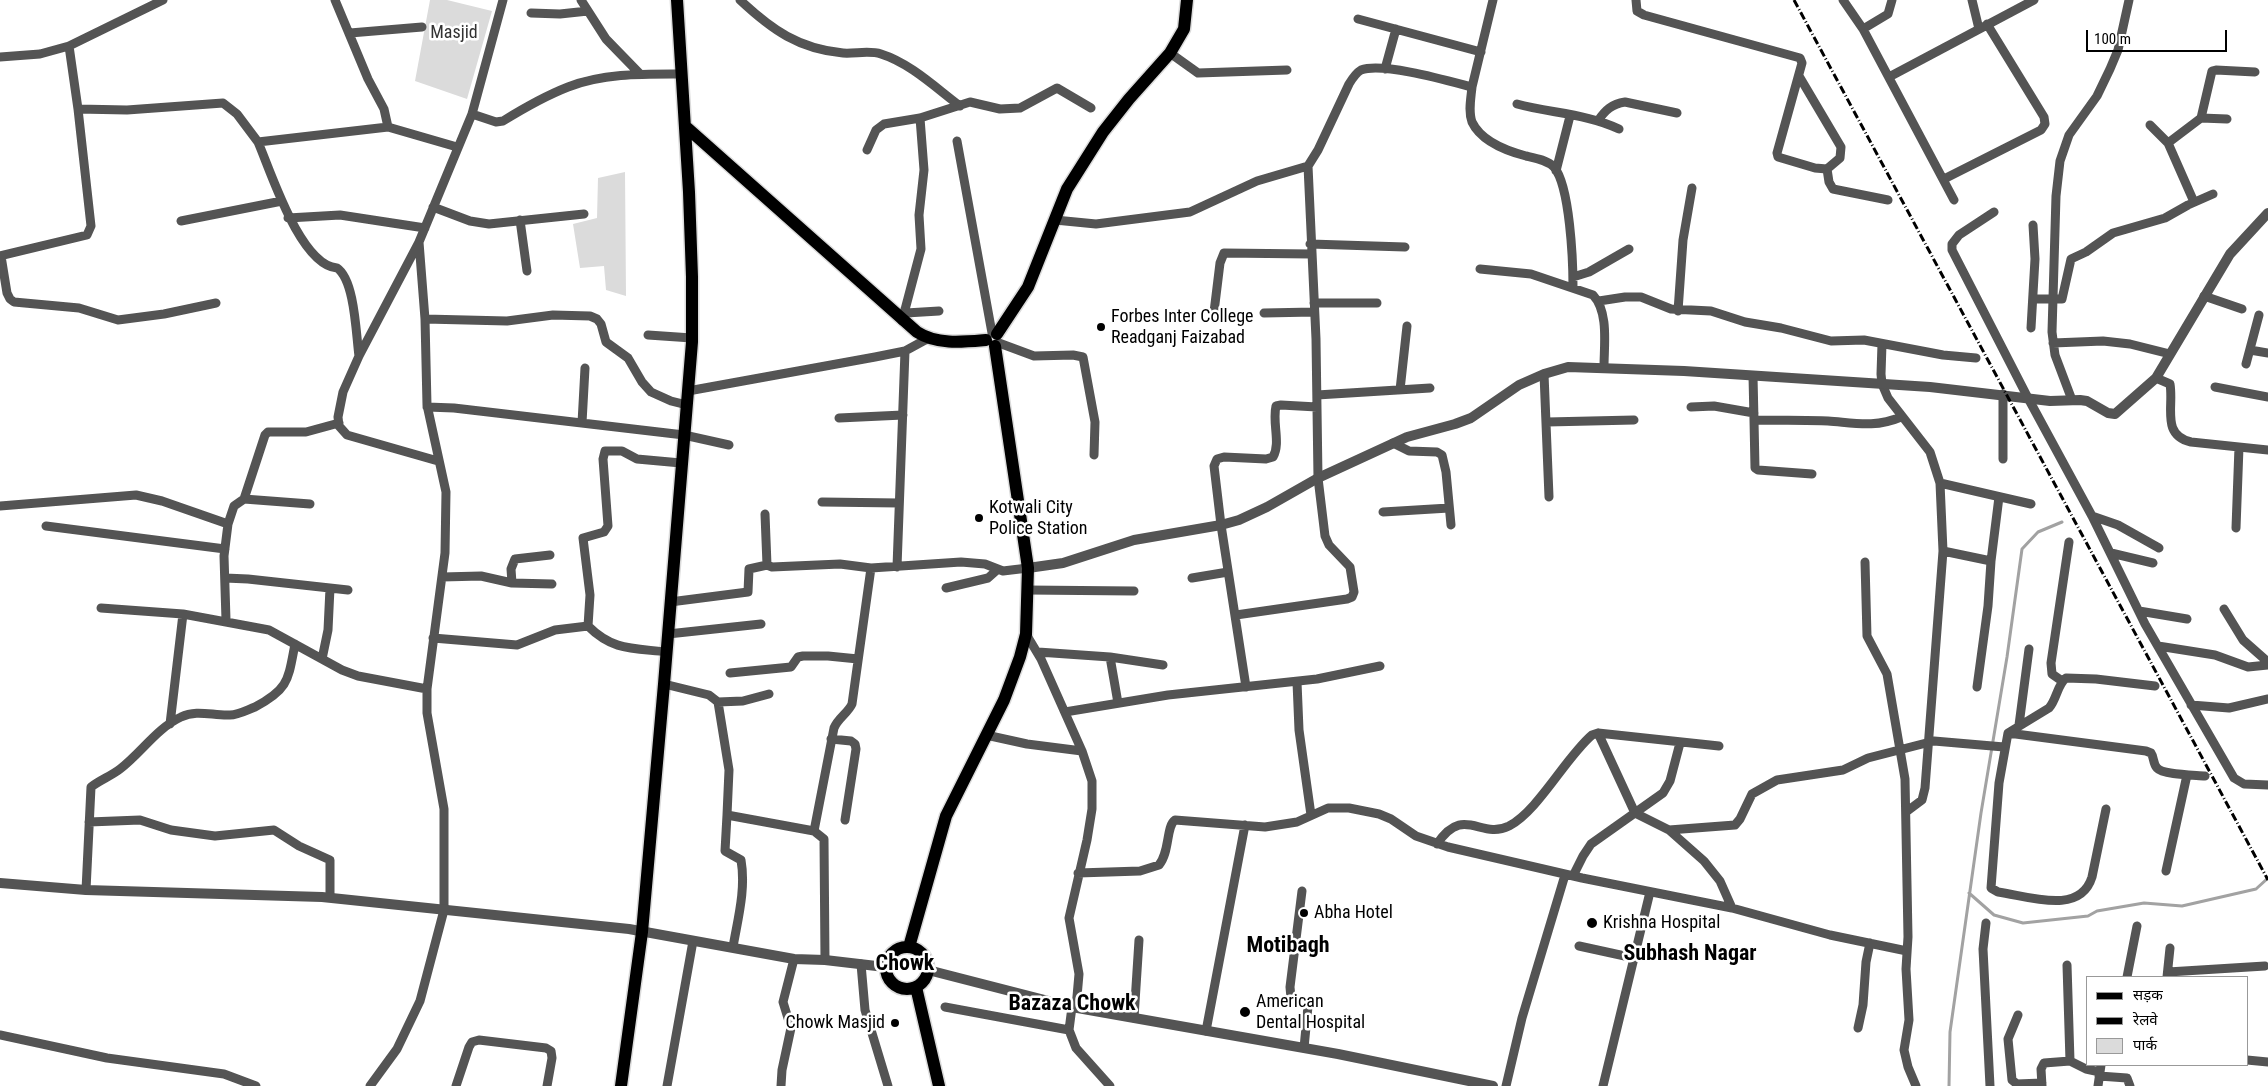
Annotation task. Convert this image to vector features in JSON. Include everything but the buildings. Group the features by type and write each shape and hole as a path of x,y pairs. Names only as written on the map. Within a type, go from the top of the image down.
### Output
{"main road":[{"path":"621,1086 642,932 692,338 692,277 677,0"},
{"path":"909,947 946,816 1013,679 1026,634 1028,568 993,339 1028,287 1067,190 1103,132 1128,99 1170,53 1184,29 1187,0"},
{"path":"685,126 927,339 951,341 993,339"},
{"path":"909,947 923,955 928,970 922,983 916,987 902,989 895,986 886,974 885,967 888,958 895,950 909,947"},
{"path":"916,987 939,1086"}],"street":[{"path":"0,57 40,54 69,46 163,0"},
{"path":"335,0 350,32 368,79 384,109 388,127"},
{"path":"438,461 348,435 339,423 339,406 359,356 419,242 472,114 503,0"},
{"path":"582,0 606,39 640,74"},
{"path":"740,0 767,23 795,42 822,51 879,54 891,58 933,85 960,106"},
{"path":"1493,0 1472,87 1470,112 1472,122 1480,133 1506,150 1544,161 1556,172 1563,186 1572,248 1573,287"},
{"path":"1636,0 1638,11 1644,15 1800,58 1802,63 1778,157 1807,166 1827,168 1840,158 1840,147 1799,76"},
{"path":"1843,0 1863,29 1954,200"},
{"path":"1863,29 1883,18 1891,8 1892,0"},
{"path":"1944,179 2041,130 2044,124 2044,117 1983,26 1972,0"},
{"path":"1889,76 2025,2 2034,0"},
{"path":"2072,400 2059,366 2053,342 2052,300 2057,180 2062,150 2069,135 2097,96 2110,69 2120,41 2129,0"},
{"path":"532,13 560,14 588,11"},
{"path":"1358,19 1480,52"},
{"path":"350,32 422,27"},
{"path":"1385,69 1396,29"},
{"path":"69,46 78,109 91,226 90,232 87,235 0,256 7,293 10,299 14,302 79,308 118,320 164,314 216,303"},
{"path":"1170,53 1198,72 1287,70"},
{"path":"1236,615 1352,597 1354,592 1350,567 1329,545 1325,536 1318,478 1308,166 1318,150 1348,84 1355,75 1365,70 1385,69 1472,87"},
{"path":"2201,118 2212,71 2256,72"},
{"path":"472,114 496,122 503,121 544,98 568,87 592,80 640,74 682,74"},
{"path":"867,150 880,127 976,102 1000,109 1020,108 1057,88 1091,108"},
{"path":"1598,120 1607,109 1618,103 1625,102 1678,113"},
{"path":"78,109 127,110 223,103 237,114 258,142 288,218 320,261 329,267 337,268 345,275 351,297 359,356"},
{"path":"1517,104 1570,116 1598,120 1619,130"},
{"path":"1556,172 1570,116"},
{"path":"920,118 924,170 920,215 921,249 904,317 939,311"},
{"path":"2168,143 2201,118 2227,119"},
{"path":"2150,126 2168,143 2194,202"},
{"path":"258,142 388,127 457,147"},
{"path":"957,141 993,339 1034,356 1073,354 1083,357 1095,422 1094,455"},
{"path":"1055,220 1096,224 1190,212 1257,182 1308,166"},
{"path":"1827,168 1829,182 1833,189 1888,200"},
{"path":"1678,310 1683,240 1692,188"},
{"path":"2033,300 2062,299 2069,263 2074,257 2086,252 2113,233 2165,218 2213,194"},
{"path":"182,221 282,200"},
{"path":"433,207 480,223 584,214"},
{"path":"1994,212 1959,235 1952,244 1952,250 2028,398 2092,516 2139,611 2234,778 2244,784 2268,785"},
{"path":"670,602 748,592 749,569 767,565 772,567 840,564 870,568 962,562 985,564 997,570 1028,568 1063,563 1134,540 1221,525 1247,517 1318,478 1393,443 1416,434 1471,418 1519,385 1544,374 1568,367 1604,367 1882,384 2003,394 2050,401 2087,401 2108,413 2115,414 2156,378 2236,246 2268,213"},
{"path":"288,218 340,215 425,228"},
{"path":"520,220 527,271"},
{"path":"2031,328 2035,258 2033,225"},
{"path":"370,1086 396,1049 420,1001 444,910 444,809 427,713 427,689 445,553 446,492 427,407 425,319 419,242"},
{"path":"1310,244 1405,247"},
{"path":"1573,277 1589,272 1629,249"},
{"path":"1214,312 1221,256 1224,253 1311,254"},
{"path":"1480,270 1518,271 1573,287 1593,295 1599,302 1602,310 1604,367"},
{"path":"2204,296 2242,309"},
{"path":"1599,302 1625,297 1642,297 1678,310 1711,312 1745,322 1781,328 1831,341 1864,340 1944,355 1976,358"},
{"path":"1264,313 1314,307 1376,303"},
{"path":"2246,364 2259,314"},
{"path":"425,319 507,321 553,315 590,316 597,319 601,324 606,342 628,358 642,382 651,392 671,401 687,404"},
{"path":"1400,390 1407,326"},
{"path":"648,334 692,338"},
{"path":"688,390 906,351 927,339"},
{"path":"2053,342 2103,340 2130,344 2170,354"},
{"path":"1882,344 1882,384 1888,398 1901,417 1930,452 1940,483 1943,551 1928,742 1922,800 1906,812"},
{"path":"2250,350 2268,353"},
{"path":"897,567 906,351"},
{"path":"582,423 585,368"},
{"path":"1544,374 1549,497"},
{"path":"1753,376 1755,468 1758,470 1812,474"},
{"path":"2156,378 2170,384 2172,425 2174,433 2179,438 2191,442 2268,450"},
{"path":"2215,387 2268,397"},
{"path":"1316,395 1430,388"},
{"path":"2003,394 2004,459"},
{"path":"1246,686 1221,525 1214,466 1217,459 1224,457 1273,458 1276,452 1274,413 1276,406 1317,407"},
{"path":"1691,407 1714,406 1754,416 1828,421 1865,426 1888,422 1901,417"},
{"path":"427,407 454,408 582,423 684,436 729,445"},
{"path":"839,418 903,415"},
{"path":"1546,422 1634,420"},
{"path":"226,620 225,549 228,524 234,506 244,499 265,435 268,432 306,432 339,423"},
{"path":"1393,443 1409,451 1437,452 1442,455 1451,524"},
{"path":"2236,528 2239,447"},
{"path":"666,652 615,645 600,638 588,626 590,596 584,538 604,532 608,526 603,459 605,451 622,451 637,459 681,463"},
{"path":"1940,483 2030,504"},
{"path":"0,506 136,495 162,501 228,524"},
{"path":"1977,687 1988,606 1991,561 1999,497"},
{"path":"244,499 310,504"},
{"path":"822,502 899,503"},
{"path":"1383,512 1450,508"},
{"path":"765,514 767,565"},
{"path":"2092,516 2118,525 2159,548"},
{"path":"46,526 225,549"},
{"path":"2062,681 2052,674 2051,662 2069,542"},
{"path":"1943,551 1991,561"},
{"path":"2111,553 2153,563"},
{"path":"512,582 511,569 515,560 550,555"},
{"path":"1865,562 1867,636 1887,674 1905,779 1906,983 1909,1020 1904,1050 1906,1062 1916,1086"},
{"path":"814,831 831,739 837,720 849,710 852,704 870,568"},
{"path":"946,588 988,578 997,570"},
{"path":"1192,578 1228,572"},
{"path":"442,576 481,576 512,582 552,584"},
{"path":"225,578 348,590"},
{"path":"322,659 328,630 330,588"},
{"path":"1027,590 1134,591"},
{"path":"101,608 183,614 226,620 269,630 358,676 427,689"},
{"path":"2224,610 2244,640 2268,664"},
{"path":"2139,611 2187,619"},
{"path":"170,724 183,614"},
{"path":"668,634 761,624"},
{"path":"433,638 518,645 555,630 588,626"},
{"path":"1026,634 1038,652 1090,770 1093,792 1086,840 1069,918 1079,974 1069,1030 1076,1048 1110,1086"},
{"path":"86,890 91,787 119,770 180,717 193,713 232,715 247,710 275,695 283,687 289,675 295,644"},
{"path":"2158,646 2215,655 2248,667 2268,664"},
{"path":"2019,725 2029,649"},
{"path":"1038,652 1110,657 1163,665"},
{"path":"730,673 791,668 798,657 802,656 858,659"},
{"path":"1110,657 1118,703"},
{"path":"1065,712 1246,686 1297,682 1380,666"},
{"path":"2106,809 2092,876 2089,886 2081,895 2074,899 2059,901 1994,891 1990,884 1997,746 2008,733 2054,703 2062,681 2070,677 2096,678 2155,686"},
{"path":"1297,682 1299,730 1311,816"},
{"path":"664,684 709,695 718,702 744,701 769,694"},
{"path":"2191,705 2229,708 2268,699"},
{"path":"718,702 729,770 725,851 741,860 743,877 733,947"},
{"path":"2008,733 2146,751 2151,753 2155,766 2159,770 2205,776"},
{"path":"1437,844 1448,830 1458,825 1471,824 1494,830 1510,825 1526,813 1587,739 1598,734 1720,746"},
{"path":"1598,734 1635,813 1669,830 1704,861 1714,873 1732,908"},
{"path":"986,735 1027,744 1082,750"},
{"path":"831,739 851,741 855,744 856,749 845,820"},
{"path":"1669,830 1735,825 1752,794 1772,782 1843,770 1868,758 1928,742 1941,740 1997,746"},
{"path":"1506,1086 1522,1018 1569,876 1591,844 1658,798 1667,788 1680,742"},
{"path":"2166,871 2187,775"},
{"path":"1078,873 1140,871 1159,866 1167,853 1170,826 1176,820 1265,827 1304,820 1328,808 1336,807 1364,811 1391,819 1416,836 1437,844 1569,876 1732,908 1907,951"},
{"path":"727,815 814,831 822,835 826,848 826,960"},
{"path":"89,822 140,820 171,830 215,836 274,830 299,846 330,860 330,898"},
{"path":"1206,1031 1244,825"},
{"path":"0,883 86,890 330,898 642,932 794,959 826,960 885,967"},
{"path":"1302,891 1290,987 1291,998 1308,1006 1304,1048"},
{"path":"1603,1086 1650,892"},
{"path":"1986,923 1983,949 1990,1086"},
{"path":"2127,976 2137,926"},
{"path":"1134,1018 1139,940"},
{"path":"667,1086 694,941"},
{"path":"1858,1028 1863,1005 1866,962 1870,943"},
{"path":"1579,946 1634,958"},
{"path":"2170,948 2168,974 2266,966"},
{"path":"781,1086 782,1070 792,1028 784,1002 794,959"},
{"path":"861,964 865,1010 888,1086"},
{"path":"2067,965 2070,1061"},
{"path":"928,970 1074,1008 1304,1048 1493,1086"},
{"path":"945,1007 1069,1030"},
{"path":"2018,1015 2008,1040 2012,1080 2017,1084 2042,1084 2041,1069 2044,1063 2070,1061 2086,1069 2127,1078 2130,1086"},
{"path":"0,1035 107,1058 224,1074 256,1086"},
{"path":"456,1086 468,1047 472,1042 479,1040 546,1048 551,1051 552,1058 546,1086"},
{"path":"2248,1060 2268,1062"},
{"path":"2098,1086 2100,1071"}],"green space":[{"name":"Masjid","path":"430,0 447,0 492,11 467,99 415,81"},
{"path":"625,172 626,296 606,290 604,266 580,268 573,224 597,218 598,178"}],"waterway":[{"path":"1949,1086 1950,1032 1981,813 2007,657 2022,549 2038,532 2062,522"},
{"path":"1969,893 1994,915 2023,923 2088,916 2097,911 2144,903 2182,906 2256,889 2268,878"}],"railway":[{"path":"1794,0 2268,880"}],"place":[{"name":"Forbes Inter College Readganj Faizabad","path":"1101,327"},
{"name":"Kotwali City Police Station","path":"979,518"},
{"name":"Abha Hotel","path":"1304,913"},
{"name":"Krishna Hospital","path":"1592,923"},
{"name":"American Dental Hospital","path":"1245,1012"},
{"name":"Chowk Masjid","path":"895,1023"}],"district":[{"name":"Motibagh","path":"1288,946"},
{"name":"Subhash Nagar","path":"1690,954"},
{"name":"Chowk","path":"905,964"},
{"name":"Bazaza Chowk","path":"1072,1004"}]}
